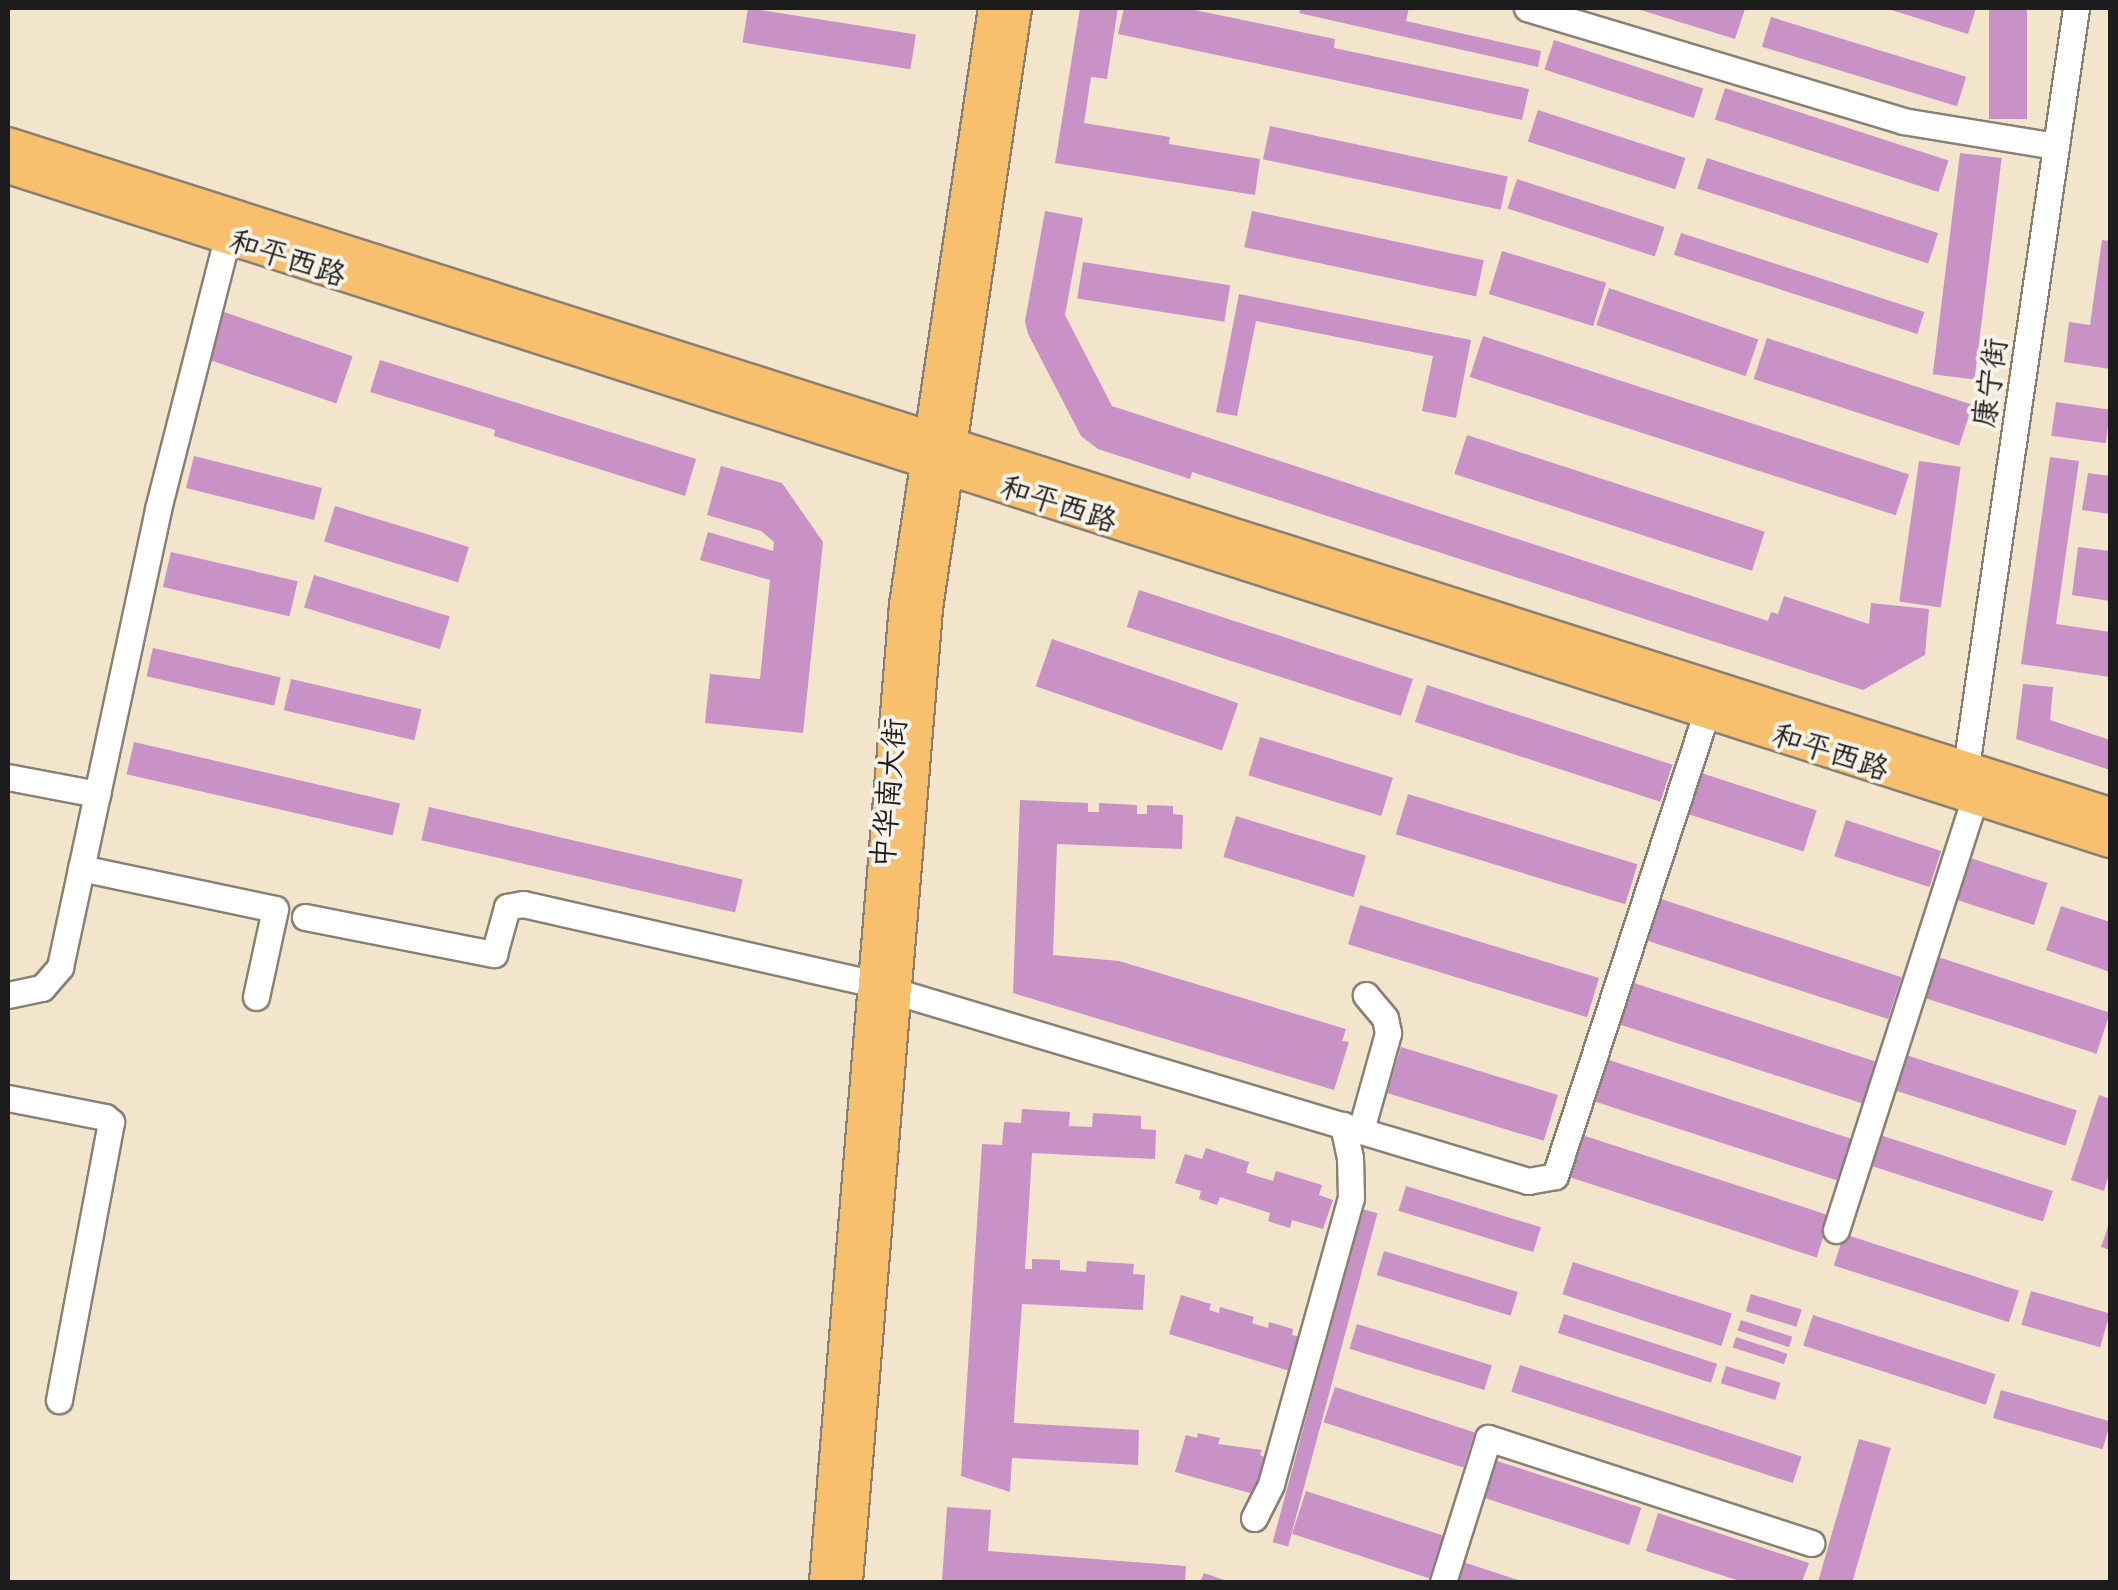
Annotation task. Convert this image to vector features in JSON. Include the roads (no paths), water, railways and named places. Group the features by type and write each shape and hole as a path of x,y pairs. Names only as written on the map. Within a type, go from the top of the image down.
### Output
{"main road":[{"name":"中华南大街","path":"938,453 994,8"},
{"name":"中华南大街","path":"847,1582 905,605 938,453 1016,8"},
{"name":"和平西路","path":"8,144 1707,712 2110,842"},
{"name":"和平西路","path":"8,168 2110,814"},
{"name":"中华南大街","path":"824,1582 883,987"}],"street":[{"path":"1527,8 1902,121 2056,146"},
{"name":"康宁街","path":"1966,768 2076,8"},
{"path":"8,995 42,988 60,967 158,509 227,238"},
{"path":"306,917 494,954 506,907 523,904 883,987 1528,1181 1555,1176 1707,712"},
{"path":"8,776 97,794"},
{"path":"1836,1230 1975,798"},
{"path":"81,868 274,909 256,997"},
{"path":"1254,1518 1272,1484 1351,1198 1352,1127 1388,1033 1385,1018 1366,994"},
{"path":"8,1098 105,1117 111,1122 59,1400"},
{"path":"1443,1582 1488,1438 1811,1542"}]}
